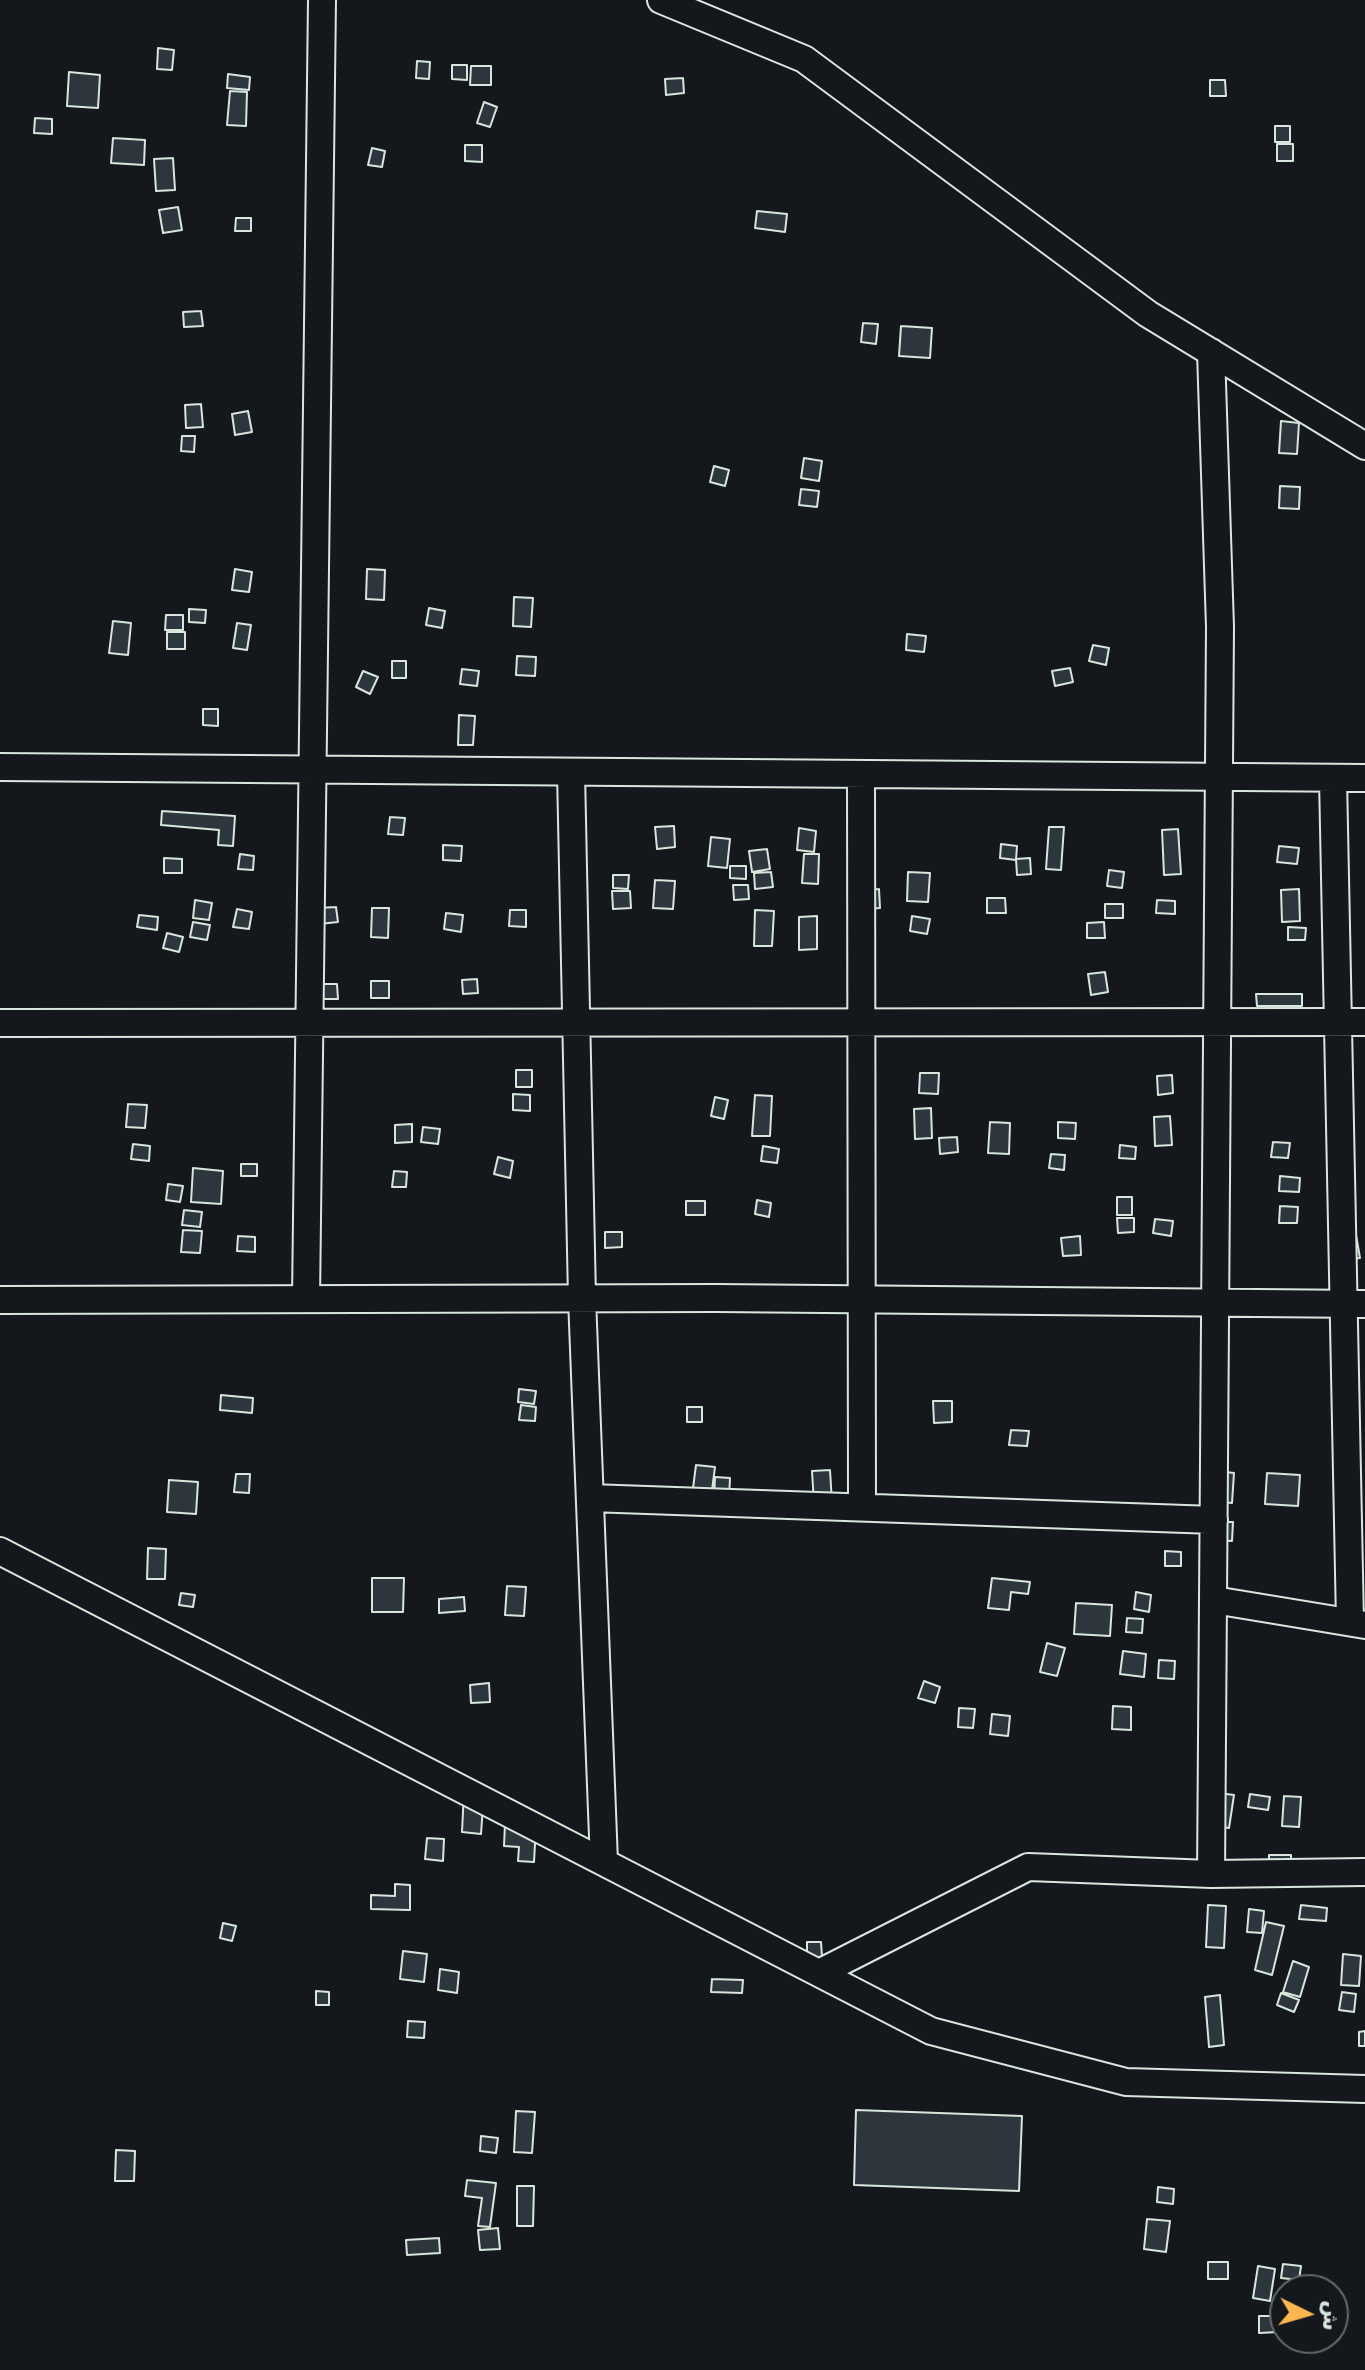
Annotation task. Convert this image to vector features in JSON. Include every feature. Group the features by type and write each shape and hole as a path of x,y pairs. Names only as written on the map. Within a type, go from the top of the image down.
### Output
{"street":[{"path":"306,1299 322,0"},
{"path":"661,0 804,59 1148,314 1365,446"},
{"path":"1211,352 1220,627 1211,1874"},
{"path":"0,767 1365,778"},
{"path":"571,772 582,1298 604,1862"},
{"path":"861,774 862,1507"},
{"path":"1214,1600 1357,1624 1354,1304 1338,1022 1333,778"},
{"path":"0,1023 1365,1022"},
{"path":"0,1300 582,1298 1354,1304"},
{"path":"590,1498 1214,1520"},
{"path":"0,1551 931,2031 1126,2082 1365,2089"},
{"path":"819,1973 1028,1867 1211,1874 1365,1872"}],"building":[{"path":"158,48 174,50 172,70 157,69"},
{"path":"417,61 430,62 429,79 416,78"},
{"path":"452,65 467,65 467,80 452,79"},
{"path":"471,66 491,66 491,85 470,85"},
{"path":"69,72 100,75 98,108 67,106"},
{"path":"228,74 250,77 249,90 227,88"},
{"path":"683,78 684,93 666,95 665,79"},
{"path":"1210,80 1225,80 1226,96 1210,96"},
{"path":"230,91 247,92 246,126 227,125"},
{"path":"484,102 497,107 490,127 477,123"},
{"path":"35,118 52,119 52,134 34,133"},
{"path":"1275,126 1290,126 1290,142 1275,142"},
{"path":"113,138 145,140 144,165 111,163"},
{"path":"1277,144 1293,144 1293,161 1277,161"},
{"path":"465,145 482,145 482,162 465,161"},
{"path":"372,148 385,151 382,167 368,165"},
{"path":"173,158 175,190 156,191 154,159"},
{"path":"178,207 182,230 163,233 159,210"},
{"path":"757,211 787,214 785,232 755,228"},
{"path":"236,218 251,218 251,231 235,231"},
{"path":"201,311 203,326 184,327 183,312"},
{"path":"863,323 878,324 876,344 861,342"},
{"path":"901,326 932,328 930,358 899,356"},
{"path":"201,404 203,427 186,428 185,405"},
{"path":"248,411 252,432 235,435 232,414"},
{"path":"1281,421 1299,423 1297,454 1279,453"},
{"path":"182,436 195,436 194,452 181,451"},
{"path":"804,458 822,461 819,481 801,478"},
{"path":"714,466 729,470 725,486 710,482"},
{"path":"1280,486 1300,487 1299,509 1279,508"},
{"path":"801,489 819,491 817,507 799,505"},
{"path":"235,569 252,572 249,592 232,590"},
{"path":"367,569 385,570 384,600 366,599"},
{"path":"514,597 533,598 531,627 513,626"},
{"path":"429,608 445,611 442,628 426,625"},
{"path":"189,609 206,610 205,623 189,622"},
{"path":"166,615 183,615 183,630 165,630"},
{"path":"113,621 131,623 128,655 109,653"},
{"path":"237,623 251,625 247,650 233,648"},
{"path":"167,632 185,632 185,649 167,649"},
{"path":"907,634 926,636 924,652 906,650"},
{"path":"1093,645 1109,648 1106,665 1089,661"},
{"path":"517,656 536,657 535,676 516,675"},
{"path":"392,661 406,661 406,678 392,678"},
{"path":"1070,668 1073,682 1055,686 1052,671"},
{"path":"462,669 479,671 477,686 460,684"},
{"path":"363,671 378,677 370,694 356,687"},
{"path":"203,709 218,709 218,726 203,725"},
{"path":"459,715 475,716 473,745 458,745"},
{"path":"162,811 235,816 233,846 218,845 219,830 161,825"},
{"path":"390,817 405,818 403,835 388,834"},
{"path":"674,826 675,847 657,849 655,827"},
{"path":"1049,827 1064,827 1061,870 1046,869"},
{"path":"799,828 816,831 814,852 797,850"},
{"path":"1178,829 1181,874 1164,875 1162,830"},
{"path":"711,837 730,839 727,868 708,866"},
{"path":"1001,844 1017,846 1016,860 1000,858"},
{"path":"443,845 462,846 461,861 443,860"},
{"path":"1279,846 1299,848 1297,864 1277,862"},
{"path":"767,849 770,869 752,872 749,851"},
{"path":"240,854 254,856 253,870 238,869"},
{"path":"804,854 819,854 818,884 802,883"},
{"path":"164,858 182,859 182,873 164,873"},
{"path":"1030,858 1031,874 1017,875 1016,859"},
{"path":"730,866 746,866 746,879 730,878"},
{"path":"1109,870 1124,872 1122,888 1107,886"},
{"path":"771,872 773,887 755,889 754,873"},
{"path":"908,872 930,873 928,902 907,901"},
{"path":"613,875 629,875 628,889 613,888"},
{"path":"655,880 675,881 673,909 653,908"},
{"path":"733,885 748,885 749,899 734,900"},
{"path":"879,889 880,908 860,909 859,890"},
{"path":"1299,889 1300,921 1282,922 1281,890"},
{"path":"612,891 630,891 631,908 613,909"},
{"path":"987,898 1005,898 1006,913 987,913"},
{"path":"195,900 212,903 209,920 193,918"},
{"path":"1157,900 1175,901 1175,914 1156,913"},
{"path":"1105,904 1123,904 1123,918 1105,918"},
{"path":"336,907 338,922 319,924 318,908"},
{"path":"372,908 389,908 388,938 371,937"},
{"path":"237,909 252,912 249,929 233,927"},
{"path":"510,910 526,910 526,927 509,926"},
{"path":"755,910 774,911 772,946 754,946"},
{"path":"446,913 463,915 461,932 444,929"},
{"path":"139,915 158,917 157,930 137,927"},
{"path":"817,916 817,949 799,950 799,917"},
{"path":"912,916 930,919 927,934 910,931"},
{"path":"193,922 210,925 207,940 190,937"},
{"path":"1104,922 1105,938 1087,938 1087,923"},
{"path":"1288,927 1306,928 1305,940 1288,940"},
{"path":"167,933 183,937 179,952 163,948"},
{"path":"1105,972 1108,992 1091,995 1088,974"},
{"path":"477,979 478,993 463,994 462,980"},
{"path":"371,981 389,981 389,998 371,998"},
{"path":"321,984 337,984 338,999 321,999"},
{"path":"1256,994 1302,994 1302,1006 1257,1006"},
{"path":"516,1070 532,1070 532,1087 516,1087"},
{"path":"920,1073 939,1073 938,1094 919,1093"},
{"path":"1172,1075 1173,1093 1158,1095 1157,1076"},
{"path":"513,1094 530,1095 530,1111 513,1110"},
{"path":"755,1095 772,1096 770,1136 752,1136"},
{"path":"715,1097 728,1100 724,1119 711,1116"},
{"path":"128,1104 147,1105 145,1128 126,1127"},
{"path":"931,1108 932,1138 915,1139 914,1109"},
{"path":"1170,1116 1172,1145 1155,1146 1154,1117"},
{"path":"990,1122 1010,1123 1009,1154 988,1153"},
{"path":"1058,1122 1076,1123 1075,1139 1058,1138"},
{"path":"412,1124 412,1142 395,1143 395,1125"},
{"path":"423,1127 440,1129 438,1144 421,1142"},
{"path":"957,1137 958,1152 940,1154 939,1138"},
{"path":"1273,1142 1290,1143 1288,1158 1271,1157"},
{"path":"133,1144 150,1146 149,1161 131,1159"},
{"path":"1120,1145 1136,1147 1135,1159 1119,1158"},
{"path":"763,1146 779,1149 777,1163 761,1161"},
{"path":"1051,1154 1065,1155 1064,1170 1049,1168"},
{"path":"498,1157 513,1161 510,1178 494,1174"},
{"path":"241,1164 257,1164 257,1176 241,1176"},
{"path":"193,1168 223,1171 221,1204 191,1202"},
{"path":"394,1171 407,1172 406,1187 392,1187"},
{"path":"1280,1176 1300,1178 1299,1192 1279,1191"},
{"path":"168,1184 183,1186 180,1202 166,1200"},
{"path":"1117,1197 1132,1197 1132,1215 1117,1215"},
{"path":"757,1200 771,1203 769,1217 755,1214"},
{"path":"686,1201 705,1201 705,1215 686,1215"},
{"path":"1280,1206 1298,1207 1297,1223 1279,1223"},
{"path":"184,1210 202,1212 200,1227 182,1225"},
{"path":"1117,1218 1134,1218 1134,1232 1118,1233"},
{"path":"1155,1219 1173,1221 1171,1236 1153,1233"},
{"path":"183,1230 202,1231 200,1253 181,1252"},
{"path":"605,1232 622,1232 622,1247 605,1248"},
{"path":"1356,1235 1360,1258 1344,1260 1340,1238"},
{"path":"238,1236 255,1237 255,1252 237,1251"},
{"path":"1080,1236 1081,1255 1063,1256 1061,1238"},
{"path":"519,1389 536,1391 534,1404 518,1402"},
{"path":"221,1395 253,1398 252,1413 220,1410"},
{"path":"933,1401 952,1401 952,1422 934,1423"},
{"path":"521,1405 536,1407 535,1421 519,1420"},
{"path":"687,1407 702,1407 702,1422 687,1422"},
{"path":"1011,1430 1029,1431 1027,1446 1009,1445"},
{"path":"696,1465 715,1467 711,1498 692,1496"},
{"path":"830,1470 832,1503 814,1504 812,1471"},
{"path":"1217,1471 1234,1473 1232,1503 1214,1501"},
{"path":"1267,1473 1300,1475 1298,1506 1265,1504"},
{"path":"236,1474 250,1474 249,1493 234,1492"},
{"path":"715,1477 730,1478 729,1499 714,1498"},
{"path":"169,1480 198,1482 196,1514 167,1512"},
{"path":"1215,1522 1233,1522 1232,1541 1215,1540"},
{"path":"148,1548 166,1549 165,1579 147,1579"},
{"path":"1165,1551 1181,1552 1181,1566 1165,1566"},
{"path":"372,1578 404,1578 403,1612 372,1612"},
{"path":"992,1578 1030,1582 1028,1594 1011,1592 1009,1610 988,1608"},
{"path":"507,1586 526,1587 524,1616 505,1615"},
{"path":"1136,1592 1151,1595 1149,1612 1134,1609"},
{"path":"181,1593 195,1595 193,1607 179,1605"},
{"path":"464,1597 465,1611 439,1613 439,1599"},
{"path":"1076,1603 1112,1605 1110,1636 1074,1634"},
{"path":"1127,1618 1143,1619 1142,1633 1126,1632"},
{"path":"1047,1643 1065,1648 1057,1676 1040,1672"},
{"path":"1123,1651 1146,1654 1144,1677 1120,1674"},
{"path":"1159,1660 1175,1661 1174,1679 1158,1678"},
{"path":"924,1681 940,1687 935,1703 918,1698"},
{"path":"489,1683 490,1702 471,1703 470,1685"},
{"path":"1113,1706 1131,1707 1131,1730 1112,1729"},
{"path":"959,1708 975,1709 973,1728 958,1727"},
{"path":"992,1714 1010,1716 1008,1736 990,1734"},
{"path":"464,1791 484,1791 481,1834 462,1832"},
{"path":"1211,1792 1234,1795 1229,1828 1207,1825"},
{"path":"1250,1794 1270,1797 1268,1810 1248,1807"},
{"path":"1284,1796 1301,1797 1299,1827 1282,1826"},
{"path":"505,1824 536,1826 534,1862 518,1861 519,1847 504,1846"},
{"path":"427,1838 444,1839 443,1861 425,1859"},
{"path":"1269,1855 1291,1855 1291,1867 1269,1868"},
{"path":"395,1884 410,1885 410,1910 371,1909 371,1895 395,1896"},
{"path":"1208,1905 1226,1906 1224,1948 1206,1947"},
{"path":"1301,1905 1327,1908 1326,1921 1299,1919"},
{"path":"1249,1909 1264,1911 1262,1933 1247,1932"},
{"path":"1266,1922 1284,1926 1272,1975 1255,1970"},
{"path":"223,1923 236,1926 232,1941 220,1938"},
{"path":"807,1942 821,1942 822,1957 807,1957"},
{"path":"403,1951 427,1954 424,1982 400,1979"},
{"path":"1343,1954 1361,1956 1359,1986 1341,1985"},
{"path":"1293,1961 1309,1967 1300,1997 1283,1992"},
{"path":"440,1969 459,1972 457,1993 438,1990"},
{"path":"712,1979 743,1980 742,1993 711,1992"},
{"path":"316,1991 329,1992 329,2005 316,2005"},
{"path":"1342,1992 1356,1994 1354,2012 1339,2010"},
{"path":"1281,1993 1299,2000 1294,2012 1277,2005"},
{"path":"1220,1995 1224,2045 1209,2047 1205,1997"},
{"path":"408,2021 425,2022 424,2038 407,2037"},
{"path":"1365,2031 1365,2046 1359,2046 1359,2032"},
{"path":"856,2110 1022,2116 1019,2191 854,2185"},
{"path":"516,2111 535,2112 532,2153 514,2152"},
{"path":"481,2136 498,2138 496,2153 480,2151"},
{"path":"116,2150 135,2151 134,2181 115,2181"},
{"path":"467,2180 496,2183 490,2227 478,2226 482,2198 465,2196"},
{"path":"517,2186 534,2186 533,2226 517,2226"},
{"path":"1158,2187 1174,2189 1173,2204 1157,2202"},
{"path":"1147,2219 1170,2221 1166,2252 1144,2249"},
{"path":"498,2228 500,2249 480,2250 478,2230"},
{"path":"439,2238 440,2253 407,2255 406,2240"},
{"path":"1208,2262 1228,2262 1228,2279 1208,2279"},
{"path":"1283,2264 1301,2266 1300,2274 1282,2274"},
{"path":"1258,2266 1275,2269 1274,2274 1269,2274 1269,2301 1253,2298"},
{"path":"1259,2316 1269,2316 1269,2332 1259,2333"}]}
